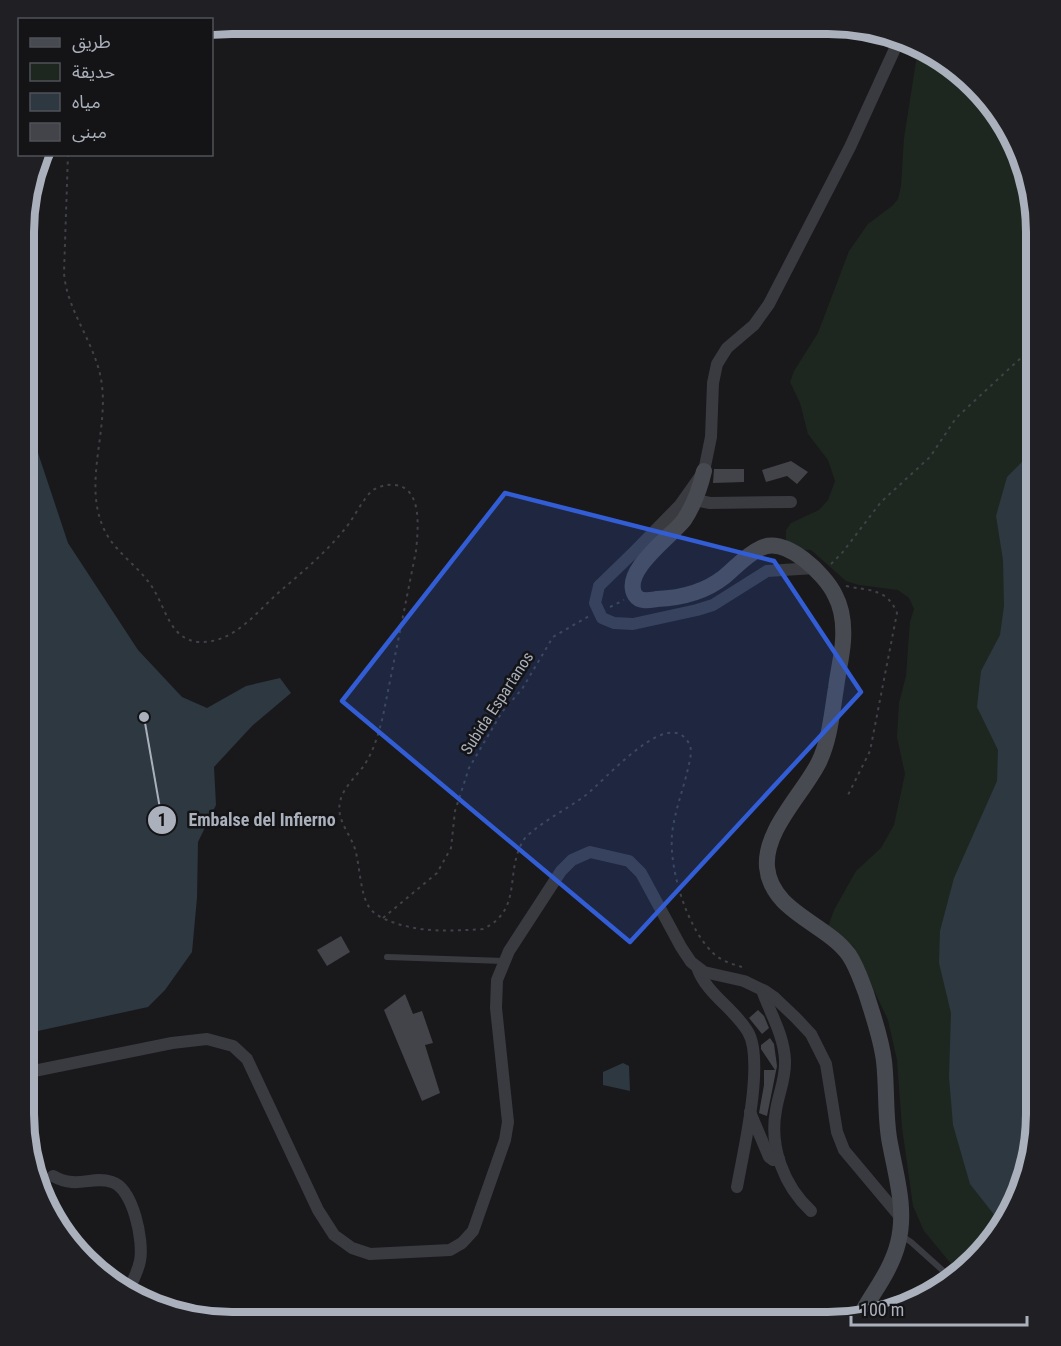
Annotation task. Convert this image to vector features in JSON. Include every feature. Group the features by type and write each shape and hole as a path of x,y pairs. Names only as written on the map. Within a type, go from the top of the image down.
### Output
{"street":[{"path":"865,1308 891,1262 899,1235 901,1218 900,1194 887,1123 881,1044 853,962 842,946 781,897 771,882 767,866 768,849 775,833 818,763 826,742 843,642 842,616 835,594 817,568 781,548 761,547 717,582 703,590 670,598 645,600 635,595 635,577 641,564 683,521 695,500 711,438 713,383 717,364 728,348 753,325 769,304 846,156 896,47"},
{"path":"704,471 680,505 598,585 595,598 598,613 602,618 614,623 642,623 713,605 767,571 817,568"},
{"path":"695,500 710,503 791,502"},
{"path":"34,1071 172,1043 207,1039 228,1044 237,1048 247,1059 318,1210 334,1235 352,1248 370,1254 444,1251 462,1244 473,1231 505,1140 508,1111 495,998 497,980 504,961 561,871 572,860 590,852 623,859 638,868 681,947 697,967 708,987 745,1028 751,1039 754,1058 750,1111 737,1187"},
{"path":"697,967 712,975 744,981 776,998 818,1044 829,1074 835,1122 840,1141 850,1159 901,1218"},
{"path":"762,990 781,1037 785,1058 785,1078 775,1117 775,1136 779,1159 792,1190 811,1211"},
{"path":"750,1111 769,1157 773,1160 779,1159"},
{"path":"53,1176 72,1183 110,1181 125,1191 136,1222 141,1246 141,1259 131,1283"}],"lane":[{"path":"387,957 504,961"},
{"path":"899,1235 911,1242 946,1273"}],"path":[{"path":"69,156 65,289 95,356 103,396 104,412 95,485 96,506 108,537 123,557 150,584 176,630 188,639 201,642 212,641 235,630 262,610 283,588 322,555 345,529 371,492 392,485 406,488 413,496 418,525 416,551 379,732 366,762 342,794 339,806 341,820 355,848 368,905 374,913 410,928 434,932 483,929 490,925 502,916 508,905 516,854 525,838 584,796 644,744 663,734 675,732 681,734 688,742 691,753 673,831 672,860 675,880 692,920 708,947 725,961 751,970"},
{"path":"817,568 829,566 842,553 880,502 930,457 956,418 1026,352"},
{"path":"835,594 845,586 880,593 892,600 897,613 870,751 847,797"},
{"name":"Subida Espartanos","path":"383,918 436,873 451,848 455,811 469,768 502,712 522,689 553,637 582,619 635,595"}],"highlighted area":[{"path":"505,493 774,561 861,692 630,942 342,701"}],"green space":[{"path":"917,56 959,84 986,112 1011,157 1020,182 1025,207 1026,1126 1023,1152 1006,1201 977,1244 954,1267 924,1231 913,1206 902,1127 897,1060 888,1020 853,946 828,927 834,910 856,871 881,848 894,825 905,774 897,737 899,703 906,676 910,622 914,609 909,598 898,590 846,581 811,550 794,549 786,541 786,530 791,523 819,510 828,500 835,481 828,460 808,434 800,403 790,382 794,371 818,333 849,251 868,224 898,199 904,138"}],"water":[{"path":"34,441 68,543 138,650 182,697 207,708 246,686 280,678 291,693 252,726 214,767 216,805 198,842 197,898 192,952 165,990 148,1007 34,1032"},
{"path":"1026,458 1026,1126 1023,1152 1016,1177 996,1217 970,1184 953,1125 949,1077 951,1013 939,963 940,931 954,878 997,781 998,750 977,707 981,671 1000,635 1004,606 1003,560 996,516 1007,477"},
{"path":"623,1063 629,1066 630,1091 603,1085 603,1072"}],"building":[{"path":"791,461 808,472 797,484 787,476 766,482 762,470"},
{"path":"714,469 744,469 744,482 713,483"},
{"path":"341,936 350,952 327,966 317,950"},
{"path":"405,994 413,1014 422,1011 433,1043 425,1045 440,1093 422,1101 384,1010"},
{"path":"758,1010 764,1016 769,1028 762,1034 749,1018"},
{"path":"770,1038 774,1044 777,1066 767,1116 759,1113 764,1070 775,1070 761,1049 761,1045"}],"place":[{"name":"Embalse del Infierno","path":"144,717"}]}
